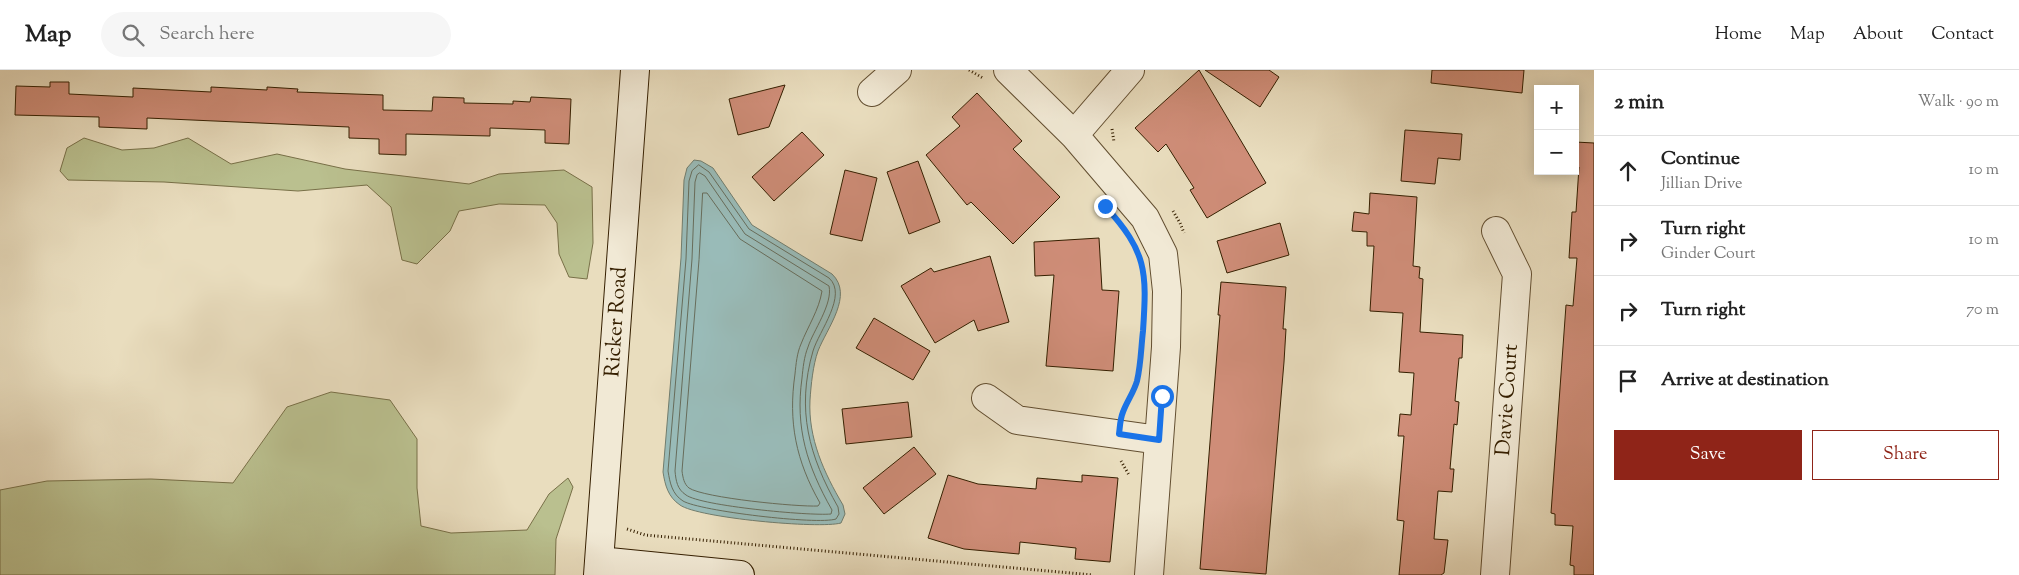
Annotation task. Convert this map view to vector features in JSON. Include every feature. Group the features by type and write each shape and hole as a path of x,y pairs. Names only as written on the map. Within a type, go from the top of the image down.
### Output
{"street":[{"name":"Ricker Road","path":"599,568 635,70"},
{"path":"872,92 897,70"},
{"path":"1074,134 1130,70"},
{"path":"998,77 1074,134 1145,218 1163,254 1167,291 1167,319 1149,575"},
{"name":"Davie Court","path":"1495,575 1517,274 1496,230"},
{"path":"986,398 1017,420 1159,440"},
{"path":"599,568 740,575"}],"path":[{"path":"969,70 980,75 998,77"},
{"path":"1130,478 1118,454 1119,434 1122,414 1137,381"},
{"path":"621,526 645,535 1093,575"}],"green space":[{"path":"84,138 122,150 154,148 188,138 231,164 277,154 345,169 469,184 499,174 564,170 592,187 593,243 587,279 569,277 559,254 557,223 545,205 499,204 459,211 450,231 417,264 402,260 391,207 367,185 298,191 164,182 68,180 60,171 67,148"},
{"path":"331,392 390,400 417,439 417,488 421,526 451,533 527,530 549,494 568,478 573,487 556,539 555,575 0,575 0,490 47,481 151,479 233,483 287,407"}],"water":[{"path":"694,160 701,161 713,168 752,225 832,274 838,282 840,302 818,351 812,375 810,414 819,455 843,505 845,514 841,523 809,525 759,521 710,514 691,510 680,505 668,490 663,472 681,258 684,180 687,168"}],"building":[{"path":"1199,70 1266,183 1207,218 1190,190 1194,188 1166,144 1158,152 1135,128"},
{"path":"1205,70 1269,70 1279,77 1260,107"},
{"path":"1432,70 1524,70 1522,93 1431,83"},
{"path":"50,82 69,82 69,94 133,97 133,88 211,92 211,87 267,90 267,87 298,89 297,92 383,95 383,110 432,111 433,97 464,98 464,103 513,104 513,101 530,102 531,97 571,99 569,144 545,143 545,130 490,128 490,136 406,134 406,155 379,154 379,139 349,138 349,127 147,118 147,129 99,127 99,117 15,115 16,86 50,87"},
{"path":"785,85 769,127 738,135 729,99"},
{"path":"977,93 1022,141 1013,149 1060,197 1013,244 971,202 967,205 926,155 960,126 952,117"},
{"path":"1405,130 1462,134 1460,160 1438,158 1435,184 1401,181"},
{"path":"802,132 824,155 774,201 752,177"},
{"path":"1579,142 1594,143 1594,575 1574,575 1574,566 1570,565 1573,526 1555,525 1555,514 1551,513 1566,305 1573,306 1577,258 1569,258 1572,212 1576,212"},
{"path":"918,161 940,222 909,234 887,172"},
{"path":"845,170 877,178 862,241 830,234"},
{"path":"1370,193 1417,197 1413,266 1420,267 1419,278 1423,279 1420,332 1463,335 1462,358 1459,358 1455,401 1459,402 1457,425 1454,424 1450,469 1454,469 1452,492 1438,491 1434,539 1448,540 1444,573 1441,575 1399,575 1404,521 1397,520 1404,436 1398,436 1400,414 1411,415 1414,373 1399,372 1403,313 1370,311 1374,246 1367,246 1367,232 1352,231 1354,212 1369,214"},
{"path":"1280,223 1289,255 1227,273 1217,241"},
{"path":"1099,238 1102,290 1119,291 1113,371 1046,366 1054,275 1035,276 1034,242"},
{"path":"990,256 1009,322 978,331 974,320 935,343 901,286 931,268 934,272"},
{"path":"1221,282 1286,287 1283,329 1286,329 1284,362 1266,574 1200,569"},
{"path":"874,318 930,351 913,380 856,348"},
{"path":"908,402 912,437 846,444 842,409"},
{"path":"914,447 936,474 884,514 863,488"},
{"path":"948,475 978,484 1036,489 1037,478 1082,482 1082,475 1118,478 1110,562 1075,559 1076,548 1020,542 1019,554 964,549 928,538"}],"route":[{"path":"1105,206 1131,237 1138,250 1145,280 1146,295 1140,368 1132,394 1122,414 1119,434 1159,440 1162,396"}]}
